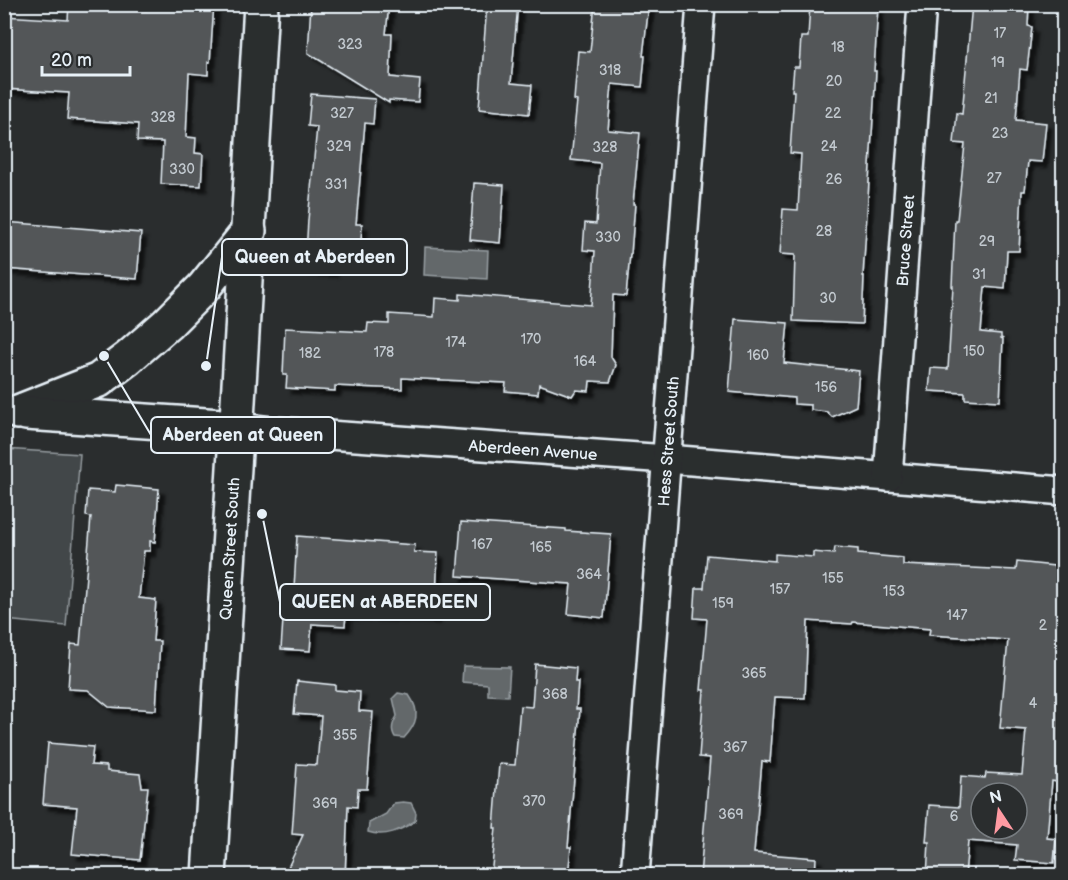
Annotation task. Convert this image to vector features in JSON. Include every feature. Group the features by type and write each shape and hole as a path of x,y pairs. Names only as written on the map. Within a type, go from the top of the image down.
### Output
{"main road":[{"name":"Queen Street South","path":"209,876 261,4"},
{"path":"11,412 99,380 128,358 203,288 249,231"},
{"name":"Aberdeen Avenue","path":"11,412 236,427"}],"street":[{"name":"Hess Street South","path":"635,876 701,4"},
{"name":"Bruce Street","path":"888,477 922,4"},
{"name":"Aberdeen Avenue","path":"236,427 1064,491"}],"shaded area":[{"path":"425,247 488,250 487,279 424,275"},
{"path":"4,449 80,454 66,626 5,620"},
{"path":"463,666 510,667 508,696 488,695 488,684 462,682"},
{"path":"398,693 409,695 416,712 412,728 404,738 395,737 392,729 397,716 393,698"},
{"path":"394,803 411,803 416,813 415,821 387,834 368,832 369,823 386,814"}],"building":[{"path":"69,4 146,10 146,4 214,4 208,75 189,73 186,137 196,138 195,153 203,154 201,186 161,184 163,142 137,141 138,124 67,119 69,93 4,89 4,16 68,20"},
{"path":"311,4 389,4 386,34 392,34 390,77 420,80 418,102 389,100 389,103 308,53"},
{"path":"487,4 518,4 511,83 532,85 529,114 479,109"},
{"path":"595,4 649,4 642,87 612,84 608,130 640,133 626,296 613,295 611,357 616,365 610,382 590,381 589,391 576,390 572,396 539,384 538,394 505,391 506,383 402,378 402,389 335,386 335,391 286,388 287,375 283,375 285,328 367,332 368,323 389,324 389,314 434,317 435,298 460,300 460,294 591,305 595,251 583,250 585,223 596,224 600,163 571,160 577,101 574,100 578,51 590,52"},
{"path":"810,4 878,6 862,324 793,321 795,255 780,254 783,209 798,210 801,154 790,153 794,91 792,91 794,67 799,67 801,37 808,37"},
{"path":"972,4 1029,4 1028,26 1032,27 1027,70 1020,69 1016,120 1046,123 1042,162 1028,161 1025,191 1022,191 1019,251 1007,251 1005,289 985,287 981,332 1001,334 1003,339 1000,401 965,399 965,393 929,391 931,368 948,369 955,220 957,220 965,144 954,143 957,113 962,114"},
{"path":"311,94 375,99 373,124 365,123 356,224 362,224 360,259 333,257 332,271 305,270 317,127 308,126"},
{"path":"474,183 504,185 500,243 470,240"},
{"path":"4,222 141,233 137,279 4,269"},
{"path":"735,319 788,323 784,363 859,371 856,406 832,417 827,412 811,410 811,405 794,404 794,398 729,392"},
{"path":"116,485 159,489 155,542 150,541 150,551 144,551 139,598 156,600 153,641 160,641 156,710 109,707 88,690 68,689 71,644 80,645 91,517 86,516 88,490 115,492"},
{"path":"461,522 611,534 604,618 568,614 571,584 457,576"},
{"path":"297,536 415,545 414,552 438,553 435,618 346,614 345,626 312,624 310,651 281,649 284,605 293,606"},
{"path":"835,547 858,549 858,554 903,558 903,565 1016,570 1017,562 1064,567 1064,741 1060,741 1058,782 1052,781 1047,838 1056,839 1054,863 1015,860 1017,845 968,841 965,876 927,876 929,842 926,842 929,805 959,807 961,776 985,778 986,773 1022,775 1026,730 1000,728 1008,640 929,635 930,629 853,622 852,624 808,621 805,698 775,697 770,762 762,761 754,853 816,858 815,876 700,876 710,758 699,757 704,690 701,690 707,619 694,618 696,588 704,588 707,555 775,561 775,554 813,557 813,552 834,554"},
{"path":"535,664 576,668 575,682 578,682 576,709 580,709 568,847 571,847 568,876 491,876 499,764 515,765 520,706 532,707"},
{"path":"297,681 335,685 335,690 360,692 359,711 373,712 367,789 358,789 357,807 348,806 345,876 284,876 303,835 292,834 297,764 317,765 321,716 294,714"},
{"path":"48,743 93,747 91,765 107,766 107,771 140,774 142,787 148,787 140,860 72,854 77,807 43,804"}],"place":[{"name":"Aberdeen at Queen","path":"104,356"},
{"name":"Queen at Aberdeen","path":"206,366"},
{"name":"QUEEN at ABERDEEN","path":"262,514"}]}
